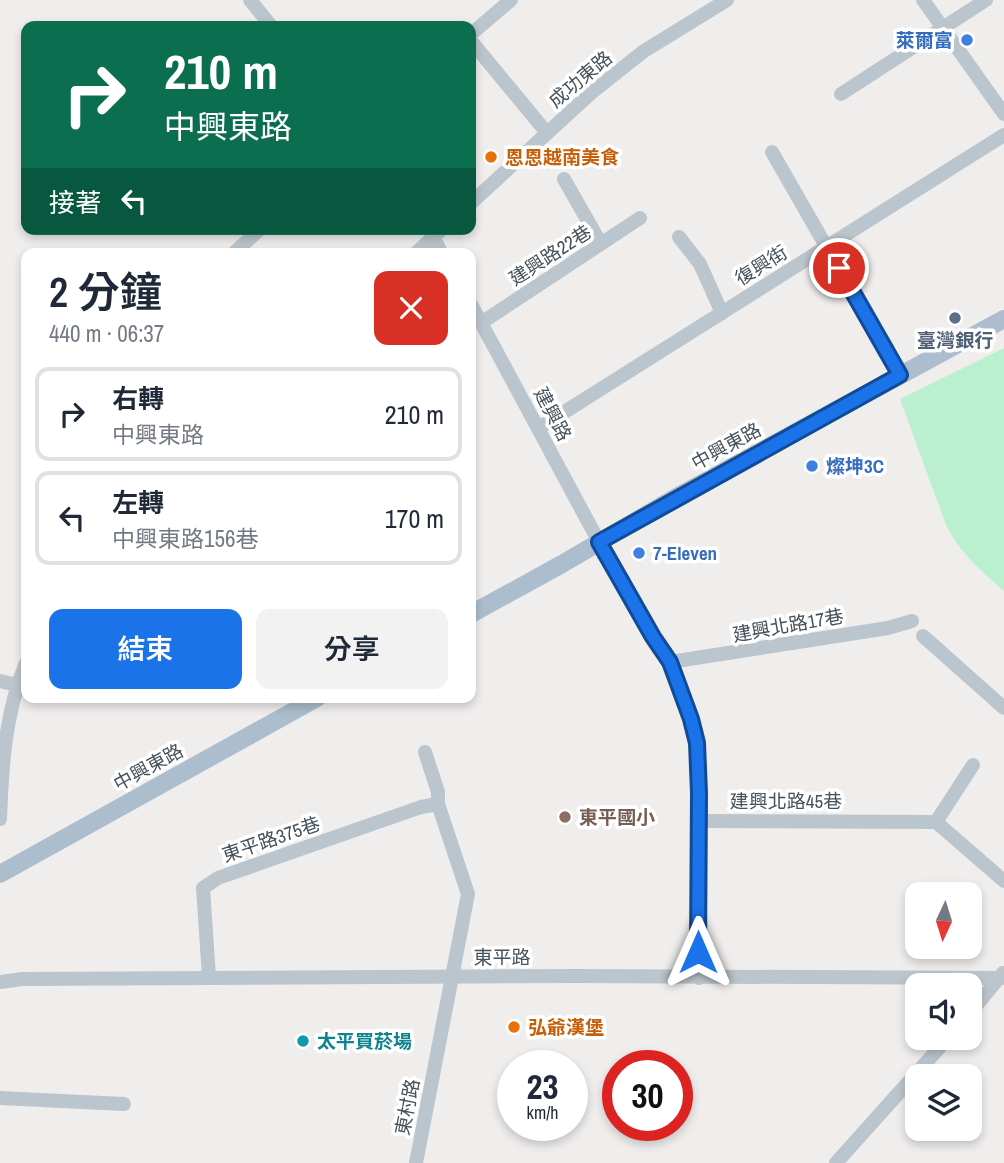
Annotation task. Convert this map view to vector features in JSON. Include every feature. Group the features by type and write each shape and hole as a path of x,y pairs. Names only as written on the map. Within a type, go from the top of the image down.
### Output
{"main road":[{"name":"中興東路","path":"476,611 1004,319"},
{"name":"中興東路","path":"0,874 308,703"}],"street":[{"path":"250,0 267,21"},
{"path":"476,30 511,0"},
{"name":"成功東路","path":"476,198 591,93 644,51 727,0"},
{"path":"923,0 1004,114"},
{"path":"841,94 986,0"},
{"path":"476,47 547,133"},
{"name":"復興街","path":"538,428 1004,135"},
{"path":"772,152 900,375"},
{"path":"564,179 601,244"},
{"name":"建興路22巷","path":"481,323 640,218"},
{"path":"239,248 254,235"},
{"path":"420,248 432,235"},
{"path":"679,237 701,264 722,313"},
{"name":"建興路","path":"476,314 599,542 670,662 691,719 697,743 699,978"},
{"name":"建興北路17巷","path":"670,662 888,628 912,621"},
{"path":"923,636 1004,708"},
{"path":"0,819 4,748 21,675"},
{"path":"0,681 17,685"},
{"path":"425,752 438,792 438,804 468,894 454,976"},
{"path":"973,765 936,822 1004,881"},
{"name":"東平路375巷","path":"209,976 203,888 218,878 421,807 438,804"},
{"name":"建興北路45巷","path":"699,821 936,822"},
{"name":"東平路","path":"0,982 22,979 209,976 1002,976"},
{"name":"東村路","path":"416,1163 454,976"},
{"path":"982,999 1002,976"},
{"path":"836,1163 936,1050"},
{"path":"0,1098 124,1104"}],"green space":[{"path":"1004,348 1004,591 971,561 951,535 900,399"}],"place":[{"name":"萊爾富","path":"967,40"},
{"name":"恩恩越南美食","path":"491,157"},
{"name":"臺灣銀行","path":"955,318"},
{"name":"燦坤3C","path":"812,466"},
{"name":"7-Eleven","path":"639,553"},
{"name":"東平國小","path":"565,817"},
{"name":"弘爺漢堡","path":"514,1027"},
{"name":"太平買菸場","path":"303,1041"}],"route":[{"path":"698,952 697,743 670,662 599,542 900,375 839,268"}]}
